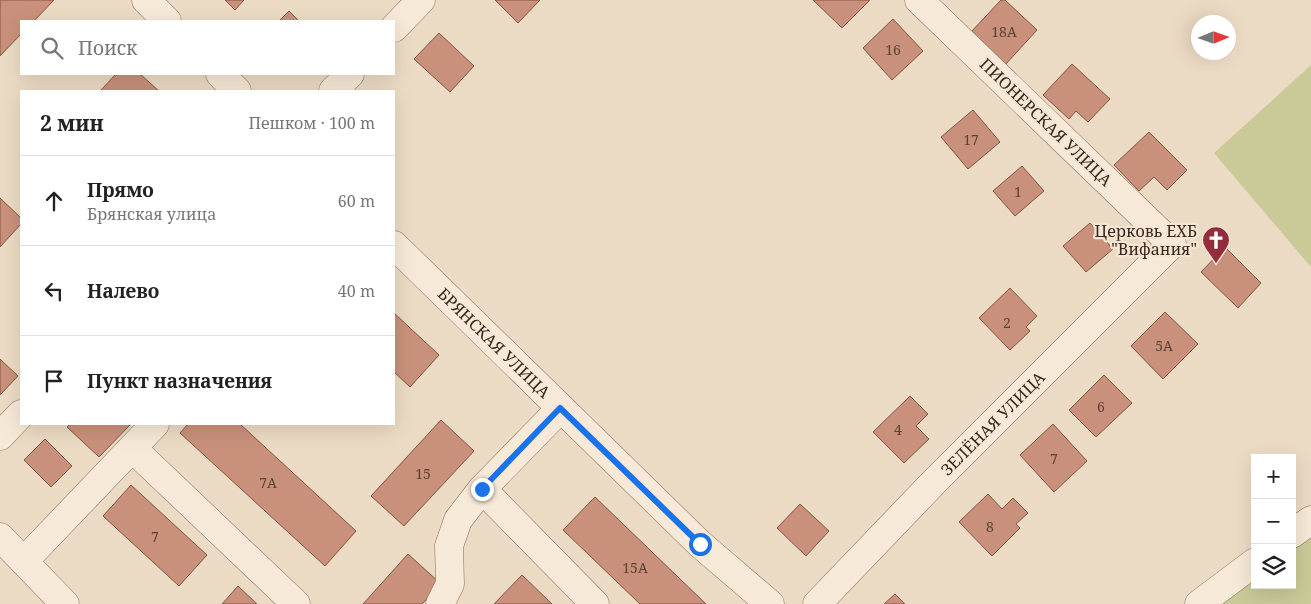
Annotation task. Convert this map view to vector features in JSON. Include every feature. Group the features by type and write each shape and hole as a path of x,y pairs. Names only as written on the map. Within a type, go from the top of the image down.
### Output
{"street":[{"path":"146,0 166,20"},
{"path":"395,27 421,0"},
{"name":"ПИОНЕРСКАЯ УЛИЦА","path":"919,0 1172,244"},
{"path":"221,75 236,90"},
{"path":"334,90 349,75"},
{"name":"ЗЕЛЁНАЯ УЛИЦА","path":"817,604 941,475 1172,244"},
{"name":"БРЯНСКАЯ УЛИЦА","path":"395,246 700,544 770,604"},
{"path":"440,604 450,584 449,546 458,520 482,489 560,408"},
{"path":"0,436 20,415"},
{"path":"24,561 154,425"},
{"path":"132,448 296,604"},
{"path":"482,489 595,604"},
{"path":"1296,531 1311,520"},
{"path":"0,537 65,604"},
{"path":"1199,604 1251,565"}],"shaded area":[{"path":"1311,65 1311,267 1214,153"},
{"path":"1311,512 1311,604 1187,604 1251,557 1251,589 1296,589 1296,523"}],"building":[{"path":"0,0 54,0 35,20 20,20 20,35 0,56"},
{"path":"225,0 244,0 235,10"},
{"path":"495,0 540,0 518,23"},
{"path":"813,0 870,0 842,28"},
{"path":"1001,0 1005,0 1037,30 1005,65 971,32"},
{"path":"289,11 298,20 280,20"},
{"path":"893,19 923,51 892,80 863,48"},
{"path":"439,33 474,66 450,92 414,59"},
{"path":"1072,64 1110,99 1088,122 1076,111 1069,119 1043,95"},
{"path":"115,75 141,75 158,90 101,90"},
{"path":"973,110 1000,142 968,169 941,137"},
{"path":"1149,132 1187,170 1167,190 1154,177 1139,191 1114,165"},
{"path":"1022,166 1044,191 1015,216 993,191"},
{"path":"0,198 20,217 20,225 0,247"},
{"path":"1090,223 1113,249 1086,272 1063,246"},
{"name":"Церковь ЕХБ \"Вифания\"","path":"1225,247 1261,283 1238,308 1201,272"},
{"path":"1010,288 1037,316 1026,327 1030,331 1010,350 979,318"},
{"path":"1165,312 1198,344 1163,379 1131,346"},
{"path":"395,314 439,355 410,387 395,373"},
{"path":"0,359 18,376 0,395"},
{"path":"1104,375 1132,403 1096,437 1069,410"},
{"path":"910,396 928,414 916,426 929,439 904,463 873,432"},
{"path":"441,420 474,451 404,526 371,496"},
{"path":"1053,424 1087,461 1054,492 1020,455"},
{"path":"69,425 130,425 99,457 67,427"},
{"path":"187,425 241,425 356,531 325,566 180,433"},
{"path":"45,439 72,466 51,487 24,460"},
{"path":"131,485 207,555 179,586 103,516"},
{"path":"988,494 1002,509 1013,498 1028,513 1016,524 1020,528 992,556 959,522"},
{"path":"595,497 706,604 640,604 563,530"},
{"path":"800,504 829,531 806,556 777,528"},
{"path":"408,554 441,584 422,604 363,604"},
{"path":"522,575 552,604 494,604"},
{"path":"238,586 257,604 222,604"},
{"path":"895,594 905,604 884,604"}],"place":[{"name":"Церковь ЕХБ \"Вифания\"","path":"1216,264"}],"route":[{"path":"482,489 560,408 700,544"}]}
